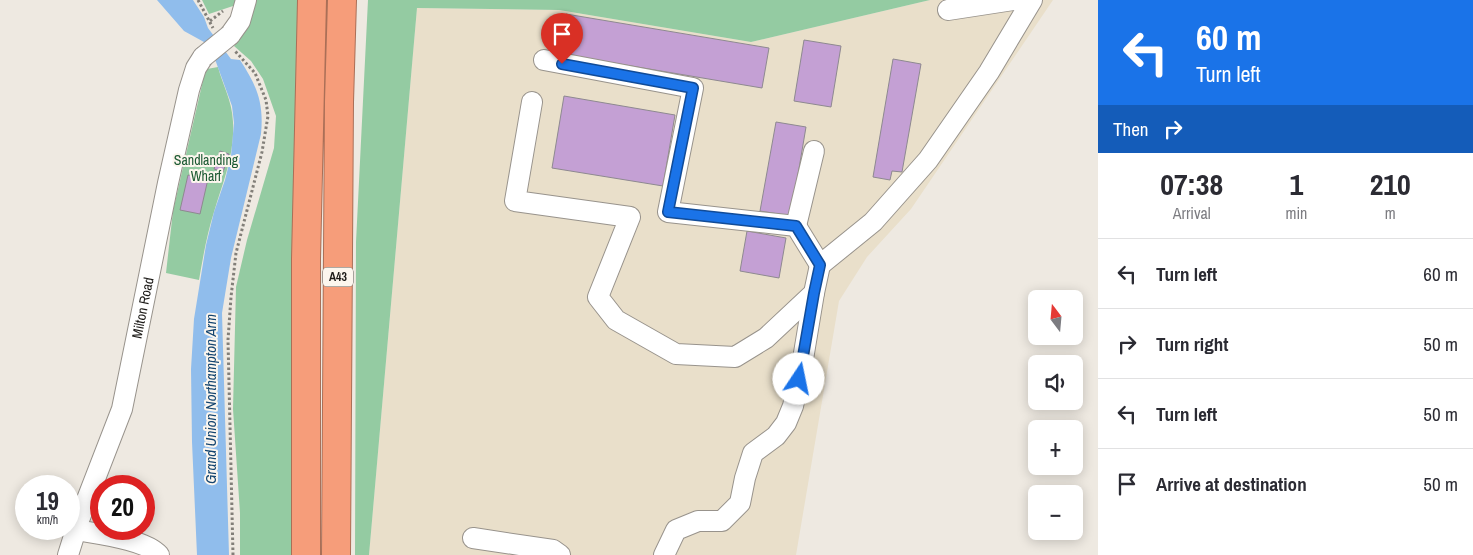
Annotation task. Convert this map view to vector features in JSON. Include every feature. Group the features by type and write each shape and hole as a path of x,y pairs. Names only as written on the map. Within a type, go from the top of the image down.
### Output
{"highway":[{"name":"A43","path":"306,555 306,259 312,0"},
{"name":"A43","path":"336,555 339,102 342,0"}],"street":[{"path":"225,39 240,21 246,0"},
{"path":"948,10 1013,0"},
{"path":"664,555 676,530 698,521 722,521 740,503 753,453 776,436 786,424 793,406 820,265 873,222 928,160 989,72 1032,0"},
{"name":"Milton Road","path":"80,519 122,409 168,182 189,90 196,68 203,57 225,39"},
{"path":"544,60 693,88 668,212 796,226"},
{"path":"532,102 516,201 630,217 598,297 616,320 676,354 735,357 766,338 814,293"},
{"path":"814,151 796,226 820,265"},
{"path":"80,531 108,535 152,548 159,555"},
{"path":"473,538 553,550 560,555"},
{"name":"Milton Road","path":"68,555 73,540"}],"path":[{"path":"198,0 225,39 255,73 266,100 268,116 262,152 236,253 231,297 228,340 233,555"}],"shaded area":[{"path":"930,0 1053,0 911,209 867,257 839,301 796,555 369,555 417,8 559,10 751,42"}],"green space":[{"path":"202,0 237,0 236,5 209,14"},
{"path":"256,0 298,0 292,256 292,555 240,555 240,513 233,409 236,287 247,240 274,148 276,116 263,79 251,61 234,46 240,39"},
{"path":"368,0 930,0 751,42 559,10 417,8 369,555 355,555 356,242"},
{"name":"Sandlanding Wharf","path":"218,67 229,100 233,134 228,168 209,229 199,280 166,273 173,211 204,76 207,69"}],"water":[{"name":"Grand Union Northampton Arm","path":"157,0 193,0 204,17 208,28 231,59 240,60 246,69 255,87 260,104 261,134 231,258 222,313 229,555 197,555 191,369 194,319 206,245 231,156 234,123 232,106 216,62 204,42 184,31"}],"building":[{"path":"566,14 769,48 762,88 560,54"},
{"path":"804,40 841,46 831,107 794,101"},
{"path":"893,59 921,64 902,172 892,171 890,180 873,177"},
{"path":"564,96 675,115 663,186 552,168"},
{"path":"776,122 806,127 791,216 760,211"},
{"path":"220,151 229,154 223,172 214,169"},
{"path":"188,175 208,179 200,214 180,210"},
{"path":"747,231 786,238 779,278 740,271"}],"route":[{"path":"562,64 693,88 668,212 796,226 820,265 799,379"}]}
